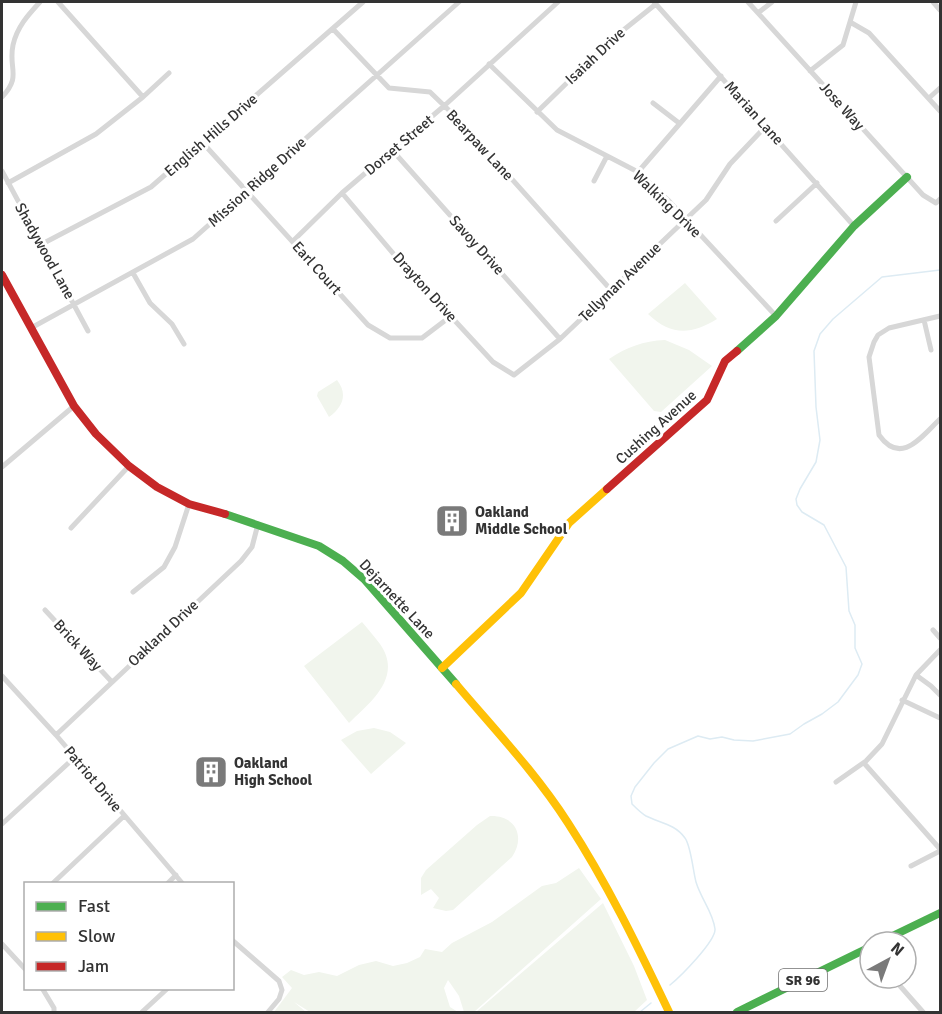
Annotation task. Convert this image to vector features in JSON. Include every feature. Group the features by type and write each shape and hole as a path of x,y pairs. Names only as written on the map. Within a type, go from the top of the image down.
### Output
{"main road":[{"name":"Cushing Avenue","path":"442,668 521,593 568,523 708,400 725,361 776,316 854,226 907,177"},
{"name":"Dejarnette Lane","path":"2,275 74,406 96,434 129,466 157,487 189,504 258,524 319,546 343,561 365,580 513,750 567,822 609,891 669,1012"},
{"path":"905,930 940,913"},
{"name":"SR 96","path":"737,1012 858,954"}],"street":[{"path":"2,97 10,88 14,77 13,47 16,33 21,23 40,2"},
{"path":"58,2 143,97"},
{"name":"English Hills Drive","path":"42,244 151,187 363,2"},
{"name":"Mission Ridge Drive","path":"31,328 193,239 459,2"},
{"name":"Dorset Street","path":"293,242 342,193 393,152 558,2"},
{"name":"Jose Way","path":"748,2 923,195 936,202 940,199"},
{"path":"758,13 771,2"},
{"path":"810,71 843,45 856,2"},
{"path":"933,2 940,10"},
{"name":"Marian Lane","path":"655,3 854,226"},
{"name":"Isaiah Drive","path":"537,112 611,40 655,3"},
{"path":"850,22 869,33 940,111"},
{"name":"Bearpaw Lane","path":"333,29 389,88 430,92 611,290"},
{"name":"Walking Drive","path":"489,64 557,130 638,172 776,316"},
{"path":"8,183 96,134 169,73"},
{"path":"638,172 721,76"},
{"path":"929,98 940,88"},
{"path":"653,103 679,123"},
{"name":"Tellyman Avenue","path":"514,375 560,339 706,200 730,164 766,126"},
{"name":"Earl Court","path":"202,142 368,325 390,338 422,338 451,316"},
{"name":"Savoy Drive","path":"393,152 560,339"},
{"path":"594,181 607,156"},
{"name":"Shadywood Lane","path":"2,171 88,331"},
{"path":"776,221 817,183"},
{"name":"Drayton Drive","path":"342,193 493,362 514,375"},
{"path":"133,273 150,303 172,324 184,344"},
{"path":"940,316 889,328 878,335 869,357 879,435 893,448 906,448 914,444 940,419"},
{"path":"924,320 931,350"},
{"path":"2,467 74,406"},
{"path":"71,528 129,466"},
{"path":"133,592 164,567 175,547 189,504"},
{"name":"Oakland Drive","path":"56,735 111,681 242,561 252,547 258,524"},
{"name":"Brick Way","path":"45,610 111,681"},
{"path":"933,630 940,638"},
{"path":"836,783 864,763 882,744 916,675 940,650"},
{"path":"916,675 940,695"},
{"name":"Patriot Drive","path":"2,676 56,735 181,882"},
{"path":"902,700 940,718"},
{"path":"2,824 74,758"},
{"path":"864,763 940,850 911,866"},
{"path":"53,882 124,816"},
{"path":"169,882 176,875"},
{"path":"234,942 279,981 282,990 279,999 268,1012"},
{"path":"2,944 24,968"},
{"path":"43,990 51,1001 54,1012"},
{"path":"142,1012 166,990"},
{"path":"904,990 923,1012"}],"shaded area":[{"path":"685,283 717,319 698,328 681,331 665,326 648,314"},
{"path":"665,340 689,350 712,366 661,412 654,411 609,359 636,345"},
{"path":"337,380 343,395 341,405 329,417 317,396 318,392"},
{"path":"362,622 380,644 388,667 386,678 375,697 349,723 304,666"},
{"path":"374,728 390,732 406,743 371,774 341,740 357,731"},
{"path":"490,816 506,819 516,828 518,842 512,857 453,910 433,908 439,898 431,889 421,895 421,878 426,870"},
{"path":"579,868 601,899 474,1012 464,1012 459,996 448,980 444,988 450,1007 458,1012 310,1012 294,1002 306,1012 274,1012 292,988 282,977 291,970 304,975 319,972 337,976 359,965 376,961 393,966 407,963 420,957 425,949 442,952 452,943 492,922 542,886 556,883"},
{"path":"603,903 634,966 647,1000 634,1012 476,1012"}],"waterway":[{"path":"670,985 710,942 714,935 714,923 696,882 685,838 672,827 642,813 632,804 631,796 635,787 668,749 698,736 710,739 722,737 753,741 790,734 838,702 858,675 862,664 855,648 855,625 849,611 846,567 824,525 802,512 796,499 816,462 820,440 814,351 820,334 833,319 882,277 940,270"},
{"path":"640,1012 651,1003"}],"traffic: fast":[{"path":"737,351 776,316 854,226 907,177"},
{"path":"225,514 319,546 343,561 365,580 456,684"},
{"path":"905,930 940,913"},
{"path":"737,1012 858,953"}],"traffic: slow":[{"path":"442,668 521,593 569,523 607,489"},
{"path":"456,684 529,769 568,823 609,892 669,1012"}],"traffic: jam":[{"path":"2,275 74,406 96,434 129,466 157,487 189,504 225,514"},
{"path":"607,489 707,400 725,361 737,351"}],"place":[{"name":"Oakland Middle School","path":"452,521"},
{"name":"Oakland High School","path":"211,772"}]}
